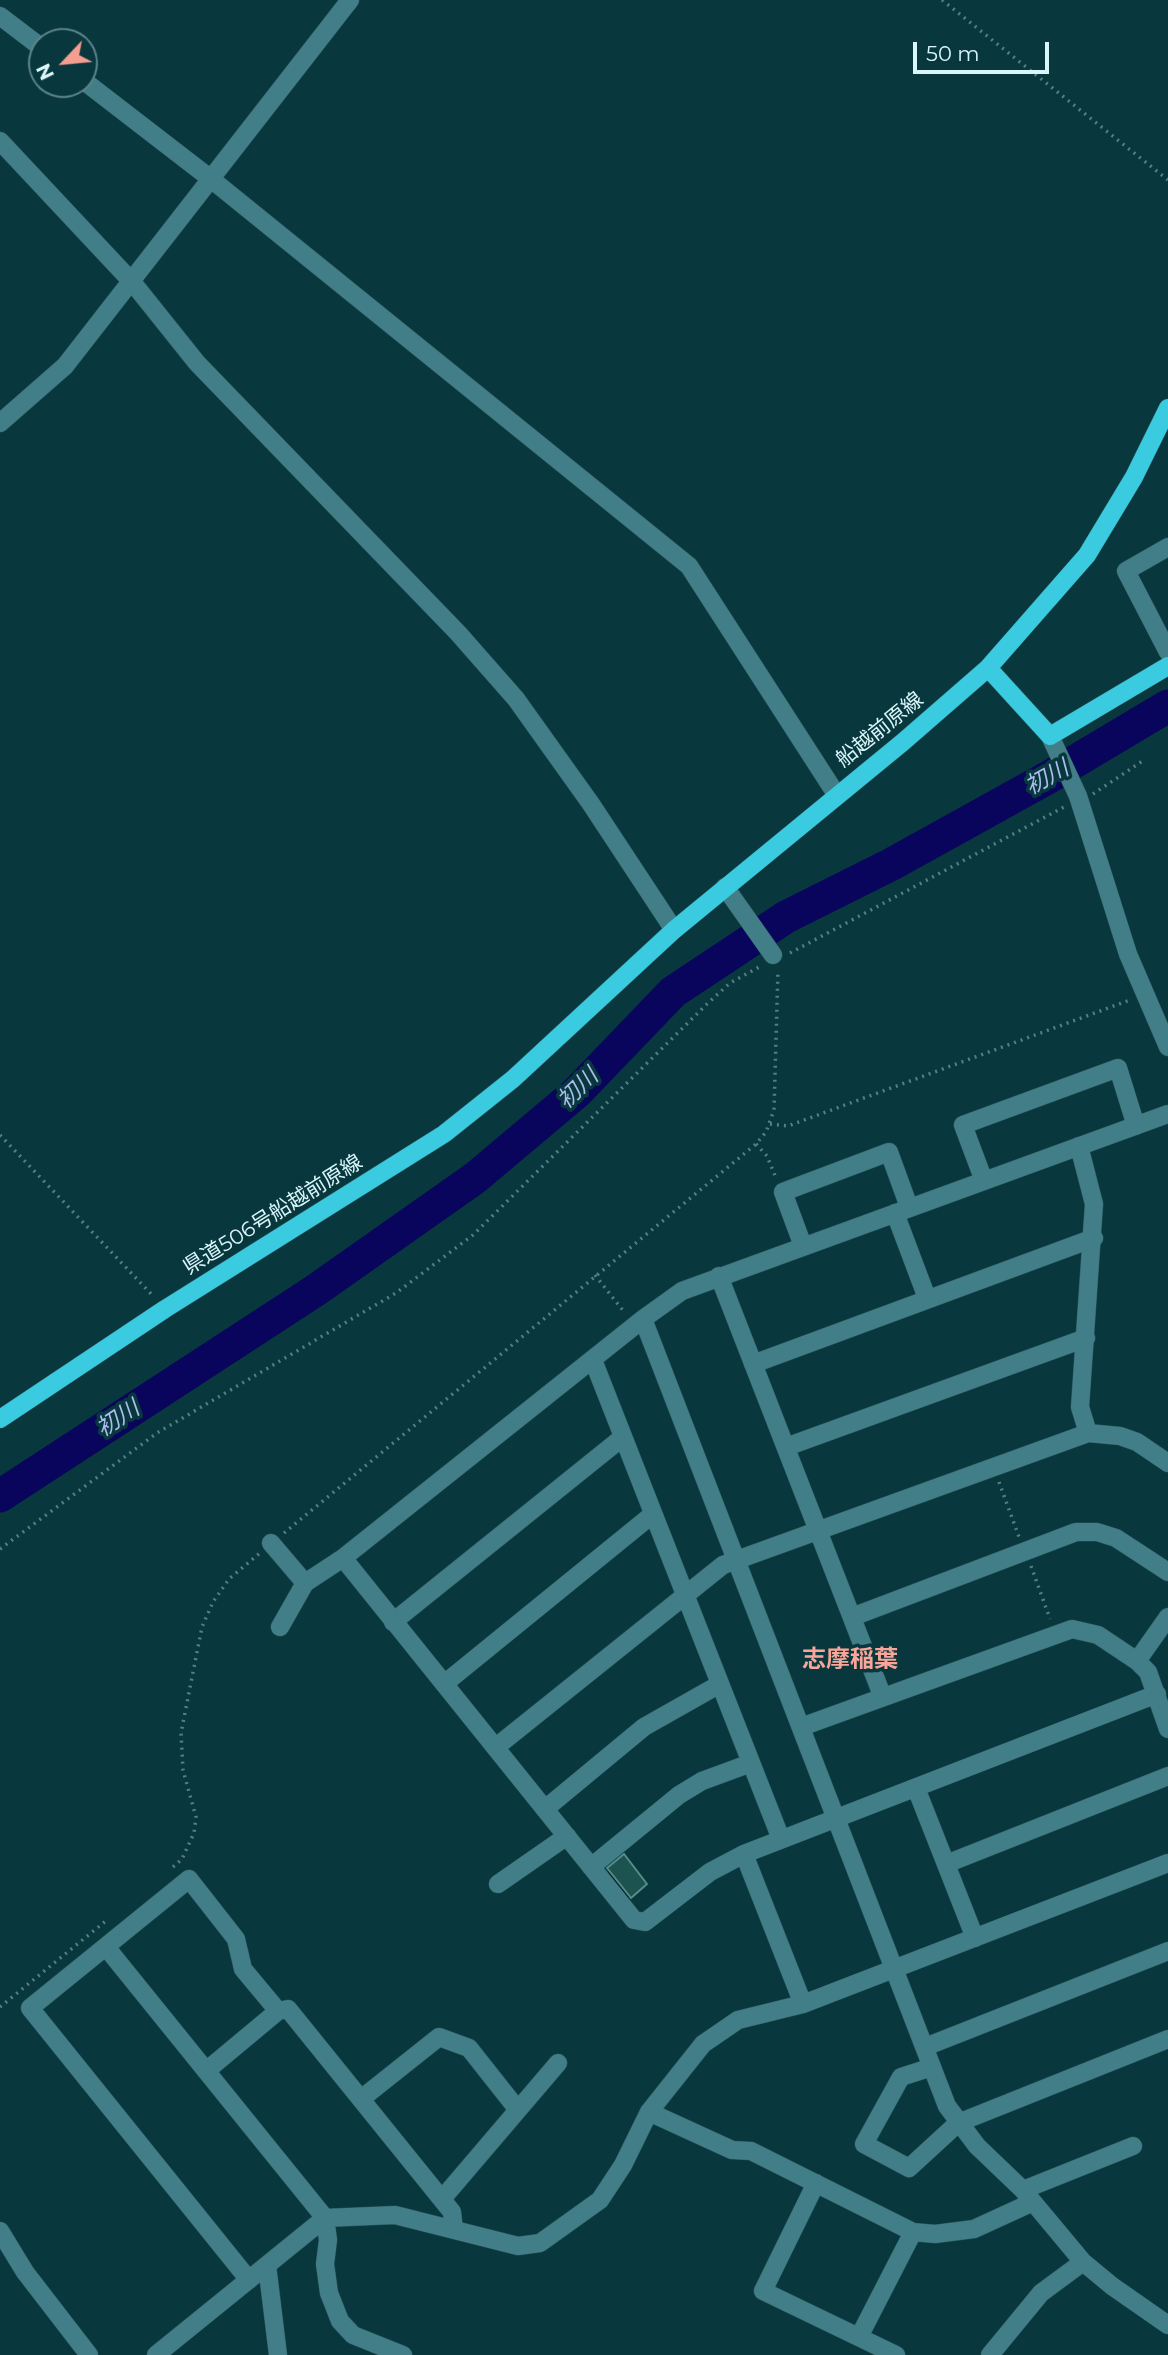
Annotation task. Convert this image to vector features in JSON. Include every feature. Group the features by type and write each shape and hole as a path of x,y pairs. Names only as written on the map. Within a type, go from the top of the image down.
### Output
{"main road":[{"name":"船越前原線","path":"561,1035 674,930 836,794 903,742 988,668 1087,555 1134,477 1168,408"},
{"path":"988,668 1050,736 1168,666"},
{"name":"県道506号船越前原線","path":"0,1419 165,1309 444,1133 513,1079 561,1035"}],"street":[{"path":"0,423 65,366 133,283 350,0"},
{"path":"0,16 28,37"},
{"path":"98,92 211,179 689,566 836,794"},
{"path":"0,141 133,283 197,363 458,633 516,699 591,804 674,930"},
{"path":"1168,547 1126,571 1168,652"},
{"path":"1050,736 1079,798 1143,995 1168,1047"},
{"path":"725,887 774,958"},
{"path":"984,1181 963,1125 1118,1068 1136,1126"},
{"path":"280,1627 305,1583 344,1558 639,1322 682,1291 1168,1114"},
{"path":"1079,1146 1094,1204 1094,1238 1080,1407 1088,1433"},
{"path":"803,1246 783,1192 888,1152 927,1298"},
{"path":"753,1364 1094,1238"},
{"path":"719,1276 883,1695"},
{"path":"639,1322 736,1560 947,2106 958,2123 1028,2196 1083,2262 1168,2325"},
{"path":"786,1447 1086,1338"},
{"path":"593,1360 781,1839"},
{"path":"496,1747 723,1565 1088,1433 1119,1436 1137,1442 1168,1463"},
{"path":"393,1622 623,1437"},
{"path":"444,1684 653,1514"},
{"path":"852,1616 1076,1532 1097,1532 1116,1538 1168,1572"},
{"path":"275,1547 305,1583"},
{"path":"344,1558 634,1920 645,1922 710,1872 744,1854 1157,1694"},
{"path":"1137,1661 1165,1627"},
{"path":"801,1727 883,1695 1072,1629 1098,1635 1137,1661 1148,1672 1168,1729"},
{"path":"545,1809 644,1727 720,1684"},
{"path":"591,1867 679,1795 702,1781 751,1763"},
{"path":"946,1864 1168,1776"},
{"path":"916,1788 975,1938"},
{"path":"498,1884 566,1836"},
{"path":"744,1854 803,2004"},
{"path":"156,2355 325,2218 395,2215 518,2246 540,2243 600,2200 623,2165 649,2112 703,2044 738,2020 803,2004 1168,1863"},
{"path":"249,2280 30,2008 189,1879 236,1939 243,1969 278,2011"},
{"path":"106,1947 325,2218 328,2240 325,2264 330,2293 340,2321 353,2335 403,2355"},
{"path":"925,2047 1168,1951"},
{"path":"206,2071 278,2011 288,2009 452,2212 454,2230"},
{"path":"361,2099 439,2037 469,2048 518,2110"},
{"path":"932,2067 901,2077 864,2144 909,2168 958,2123 1168,2039"},
{"path":"442,2199 558,2063"},
{"path":"649,2112 732,2150 751,2151 913,2232 935,2234 974,2228 1028,2196 1133,2146"},
{"path":"816,2183 763,2291 896,2355"},
{"path":"0,2231 25,2272 89,2355"},
{"path":"859,2337 913,2232"},
{"path":"990,2355 1041,2293 1083,2262"},
{"path":"267,2265 278,2355"}],"path":[{"path":"942,0 1168,180"},
{"path":"0,1549 157,1433 253,1373 310,1345 396,1293 473,1235 540,1166 730,984 774,958 1079,798 1144,760"},
{"path":"774,958 778,970 774,1110 772,1124 758,1145 783,1192"},
{"path":"772,1124 781,1127 1143,995"},
{"path":"0,1135 165,1309"},
{"path":"596,1277 639,1322"}],"building":[{"path":"624,1854 647,1884 631,1898 607,1868"}],"waterway":[{"name":"初川","path":"0,1496 316,1290 475,1178 576,1093 673,992 786,917 892,864 1049,777 1168,706"}],"district":[{"name":"志摩稲葉","path":"850,1660"}]}
